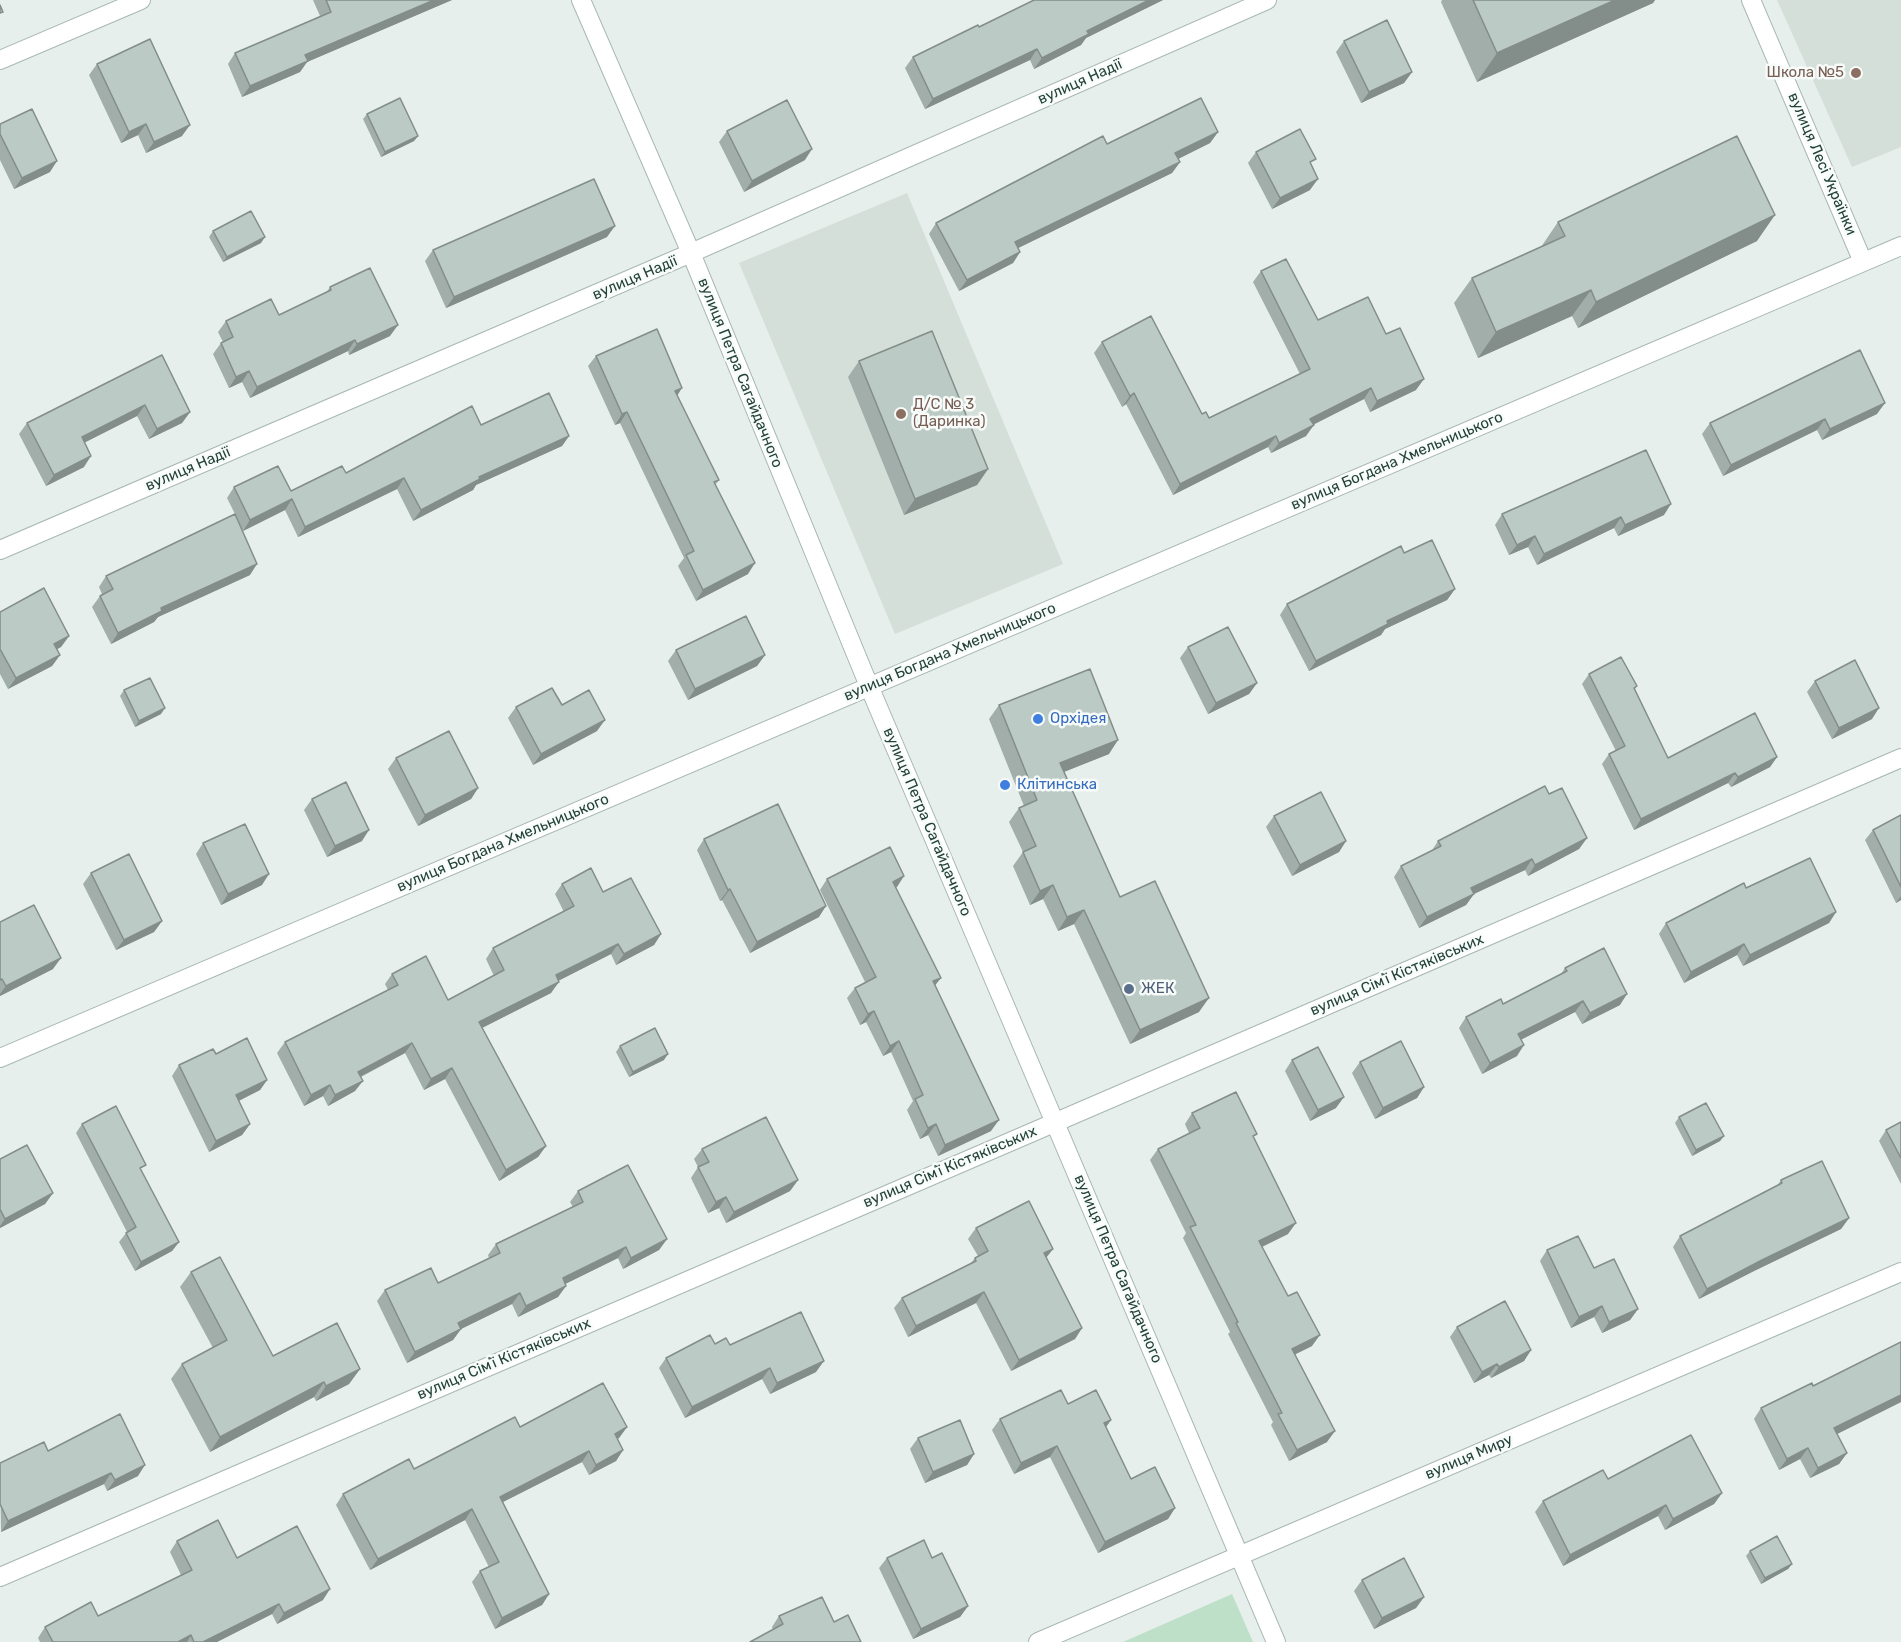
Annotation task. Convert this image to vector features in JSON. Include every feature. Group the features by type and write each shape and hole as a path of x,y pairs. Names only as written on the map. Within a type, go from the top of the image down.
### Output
{"street":[{"path":"0,60 141,0"},
{"name":"вулиця Петра Сагайдачного","path":"581,0 691,254 869,686 1276,1642"},
{"name":"вулиця Надії","path":"0,550 691,254 1267,0"},
{"name":"вулиця Лесі Українки","path":"1751,0 1863,262"},
{"name":"вулиця Богдана Хмельницького","path":"0,1058 1901,246"},
{"name":"вулиця Сімʼї Кістяківських","path":"0,1577 1901,758"},
{"name":"вулиця Миру","path":"1038,1642 1901,1272"}],"shaded area":[{"name":"Школа №5","path":"1777,0 1901,0 1901,147 1852,167"},
{"name":"Д/С № 3 (Даринка)","path":"907,193 1063,564 895,634 739,263"}],"green space":[{"path":"1232,1594 1253,1642 1123,1642"}],"building":[{"path":"326,0 434,0 305,55 308,61 250,86 235,53 331,12"},
{"path":"1034,0 1149,0 1087,31 1089,34 1042,58 1037,49 933,99 913,57"},
{"path":"1473,0 1615,0 1497,53"},
{"path":"1387,20 1412,72 1369,92 1344,41"},
{"path":"150,39 190,125 154,142 146,124 129,132 97,64"},
{"path":"400,98 418,136 385,152 367,114"},
{"path":"1201,98 1218,132 1175,153 1180,162 1015,242 1020,252 967,280 936,223 1103,136 1107,144"},
{"path":"787,100 812,149 752,181 727,131"},
{"path":"32,109 57,161 22,178 0,134 0,124"},
{"path":"1300,129 1316,159 1310,162 1318,179 1280,198 1256,152"},
{"path":"1737,136 1775,215 1596,302 1591,290 1496,332 1472,278 1565,236 1558,222"},
{"path":"594,179 615,226 454,297 433,250"},
{"path":"251,211 265,237 227,257 213,231"},
{"path":"1286,259 1318,320 1368,297 1386,334 1400,328 1424,379 1377,401 1371,388 1310,419 1314,425 1279,443 1276,436 1180,484 1134,393 1130,396 1102,342 1151,316 1202,414 1206,412 1209,418 1310,369 1261,271"},
{"path":"370,268 398,325 357,344 355,340 257,387 249,371 236,377 221,343 233,337 226,321 271,299 279,315"},
{"path":"657,329 682,388 675,391 719,480 714,482 755,563 703,590 686,555 694,551 627,412 622,414 596,356"},
{"path":"932,331 988,469 915,499 859,361"},
{"path":"1860,350 1885,403 1830,429 1825,419 1731,465 1710,423"},
{"path":"162,355 190,412 157,429 145,405 82,437 91,456 54,475 27,423"},
{"path":"549,393 569,436 479,477 480,479 421,510 404,478 305,527 292,499 250,520 234,487 278,466 291,491 342,466 346,473 472,406 481,425"},
{"path":"1646,450 1671,504 1625,525 1621,517 1544,554 1535,536 1517,545 1502,514"},
{"path":"235,514 257,564 161,608 162,611 118,633 100,596 113,589 106,576"},
{"path":"1432,540 1455,589 1387,621 1388,624 1316,661 1287,604 1401,546 1404,553"},
{"path":"44,588 69,636 54,644 60,655 16,678 0,649 0,612"},
{"path":"746,616 765,655 695,689 676,650"},
{"path":"1228,627 1257,683 1216,703 1188,647"},
{"path":"1621,657 1637,686 1634,688 1668,758 1755,713 1777,757 1738,777 1735,773 1641,819 1609,754 1625,746 1589,674"},
{"path":"1855,660 1879,708 1839,728 1815,681"},
{"path":"1090,669 1118,740 1060,763 1120,897 1155,881 1209,998 1140,1030 1084,910 1067,917 1053,885 1040,891 1023,852 1036,846 1019,808 1037,800 999,705"},
{"path":"150,678 165,708 139,721 124,690"},
{"path":"552,688 562,705 589,690 605,720 541,754 516,707"},
{"path":"449,731 478,788 425,815 396,758"},
{"path":"346,782 369,830 335,846 312,799"},
{"path":"1545,786 1549,794 1562,788 1587,838 1535,865 1532,859 1471,888 1474,894 1427,917 1401,866 1441,846 1438,841"},
{"path":"1321,792 1346,841 1300,865 1274,816"},
{"path":"778,804 826,906 757,942 730,889 728,890 704,839"},
{"path":"1901,815 1901,887 1873,830"},
{"path":"245,824 269,874 228,894 203,843"},
{"path":"890,847 904,876 893,882 941,978 933,981 999,1120 945,1145 936,1124 928,1128 915,1099 923,1095 899,1041 890,1046 874,1011 868,1014 855,988 876,977 827,879"},
{"path":"129,854 162,921 124,940 91,873"},
{"path":"1810,858 1836,912 1750,955 1744,944 1691,972 1666,923 1744,883 1746,888"},
{"path":"591,868 603,892 631,878 661,934 624,954 618,944 556,975 559,982 479,1022 546,1146 506,1170 452,1068 431,1079 412,1043 358,1072 363,1081 335,1095 330,1085 311,1095 285,1042 398,985 392,974 426,956 448,1000 504,970 493,948 574,906 562,884"},
{"path":"34,905 61,958 6,986 2,979 0,980 0,922"},
{"path":"1604,948 1627,994 1590,1013 1583,1001 1518,1034 1524,1045 1490,1063 1466,1017 1501,999 1503,1004 1567,971 1565,968"},
{"path":"655,1028 668,1054 633,1072 620,1046"},
{"path":"247,1038 267,1080 236,1095 250,1124 216,1141 179,1065 213,1049 216,1054"},
{"path":"1401,1041 1424,1087 1383,1108 1360,1062"},
{"path":"1318,1047 1344,1097 1318,1110 1292,1060"},
{"path":"1236,1092 1257,1134 1253,1136 1296,1223 1259,1241 1288,1296 1297,1292 1320,1335 1292,1349 1335,1431 1297,1450 1278,1414 1282,1413 1190,1227 1196,1225 1158,1149 1200,1128 1192,1113"},
{"path":"1706,1103 1724,1136 1696,1150 1679,1117"},
{"path":"116,1106 146,1165 140,1168 179,1242 141,1262 126,1233 136,1227 82,1124"},
{"path":"766,1117 798,1180 734,1212 726,1197 716,1202 698,1167 709,1162 702,1149"},
{"path":"1901,1122 1901,1158 1886,1130"},
{"path":"27,1145 53,1193 5,1219 0,1209 0,1159"},
{"path":"1822,1161 1849,1218 1707,1289 1680,1236 1782,1183 1781,1180"},
{"path":"628,1165 667,1239 631,1258 626,1247 563,1278 566,1286 526,1306 520,1293 458,1323 461,1329 415,1352 385,1290 431,1268 438,1283 500,1253 496,1244 583,1202 578,1191"},
{"path":"1029,1201 1053,1249 1044,1253 1082,1328 1019,1360 984,1292 916,1326 902,1298 976,1261 975,1258 988,1251 976,1228"},
{"path":"1578,1236 1594,1268 1614,1259 1638,1309 1609,1322 1602,1306 1579,1317 1547,1250"},
{"path":"220,1257 273,1356 337,1323 360,1369 326,1386 324,1382 220,1437 182,1364 227,1340 191,1272"},
{"path":"1505,1301 1531,1350 1499,1367 1497,1364 1482,1372 1457,1327"},
{"path":"801,1312 824,1361 777,1383 770,1368 692,1407 666,1358 710,1335 715,1344 726,1338 730,1345"},
{"path":"1901,1342 1901,1395 1834,1428 1847,1453 1818,1468 1808,1448 1787,1459 1761,1408 1812,1383 1813,1386"},
{"path":"603,1383 627,1427 615,1434 623,1450 596,1465 589,1451 500,1497 549,1594 502,1618 480,1571 499,1562 472,1509 378,1559 343,1494 409,1459 414,1469 515,1417 520,1427"},
{"path":"1061,1390 1068,1404 1096,1390 1111,1420 1104,1423 1131,1479 1155,1467 1175,1508 1105,1542 1057,1446 1021,1463 1000,1419"},
{"path":"120,1414 145,1465 115,1480 111,1473 8,1521 0,1504 0,1463 44,1442 48,1451"},
{"path":"960,1420 974,1454 933,1472 918,1438"},
{"path":"1691,1435 1722,1493 1673,1519 1666,1505 1570,1555 1543,1501 1603,1470 1608,1479"},
{"path":"218,1520 237,1558 297,1526 330,1589 284,1613 279,1604 203,1642 194,1642 191,1635 178,1642 53,1642 45,1627 91,1602 98,1616 192,1570 177,1541"},
{"path":"1777,1536 1792,1564 1765,1578 1750,1551"},
{"path":"924,1540 932,1558 942,1553 968,1606 921,1629 887,1558"},
{"path":"1404,1558 1424,1597 1382,1618 1362,1580"},
{"path":"822,1597 834,1622 848,1615 861,1642 750,1642 783,1624 779,1616"}],"place":[{"name":"Школа №5","path":"1856,73"},
{"name":"Д/С № 3 (Даринка)","path":"901,414"},
{"name":"Орхідея","path":"1038,719"},
{"name":"Клітинська","path":"1005,785"},
{"name":"ЖЕК","path":"1129,989"}]}
